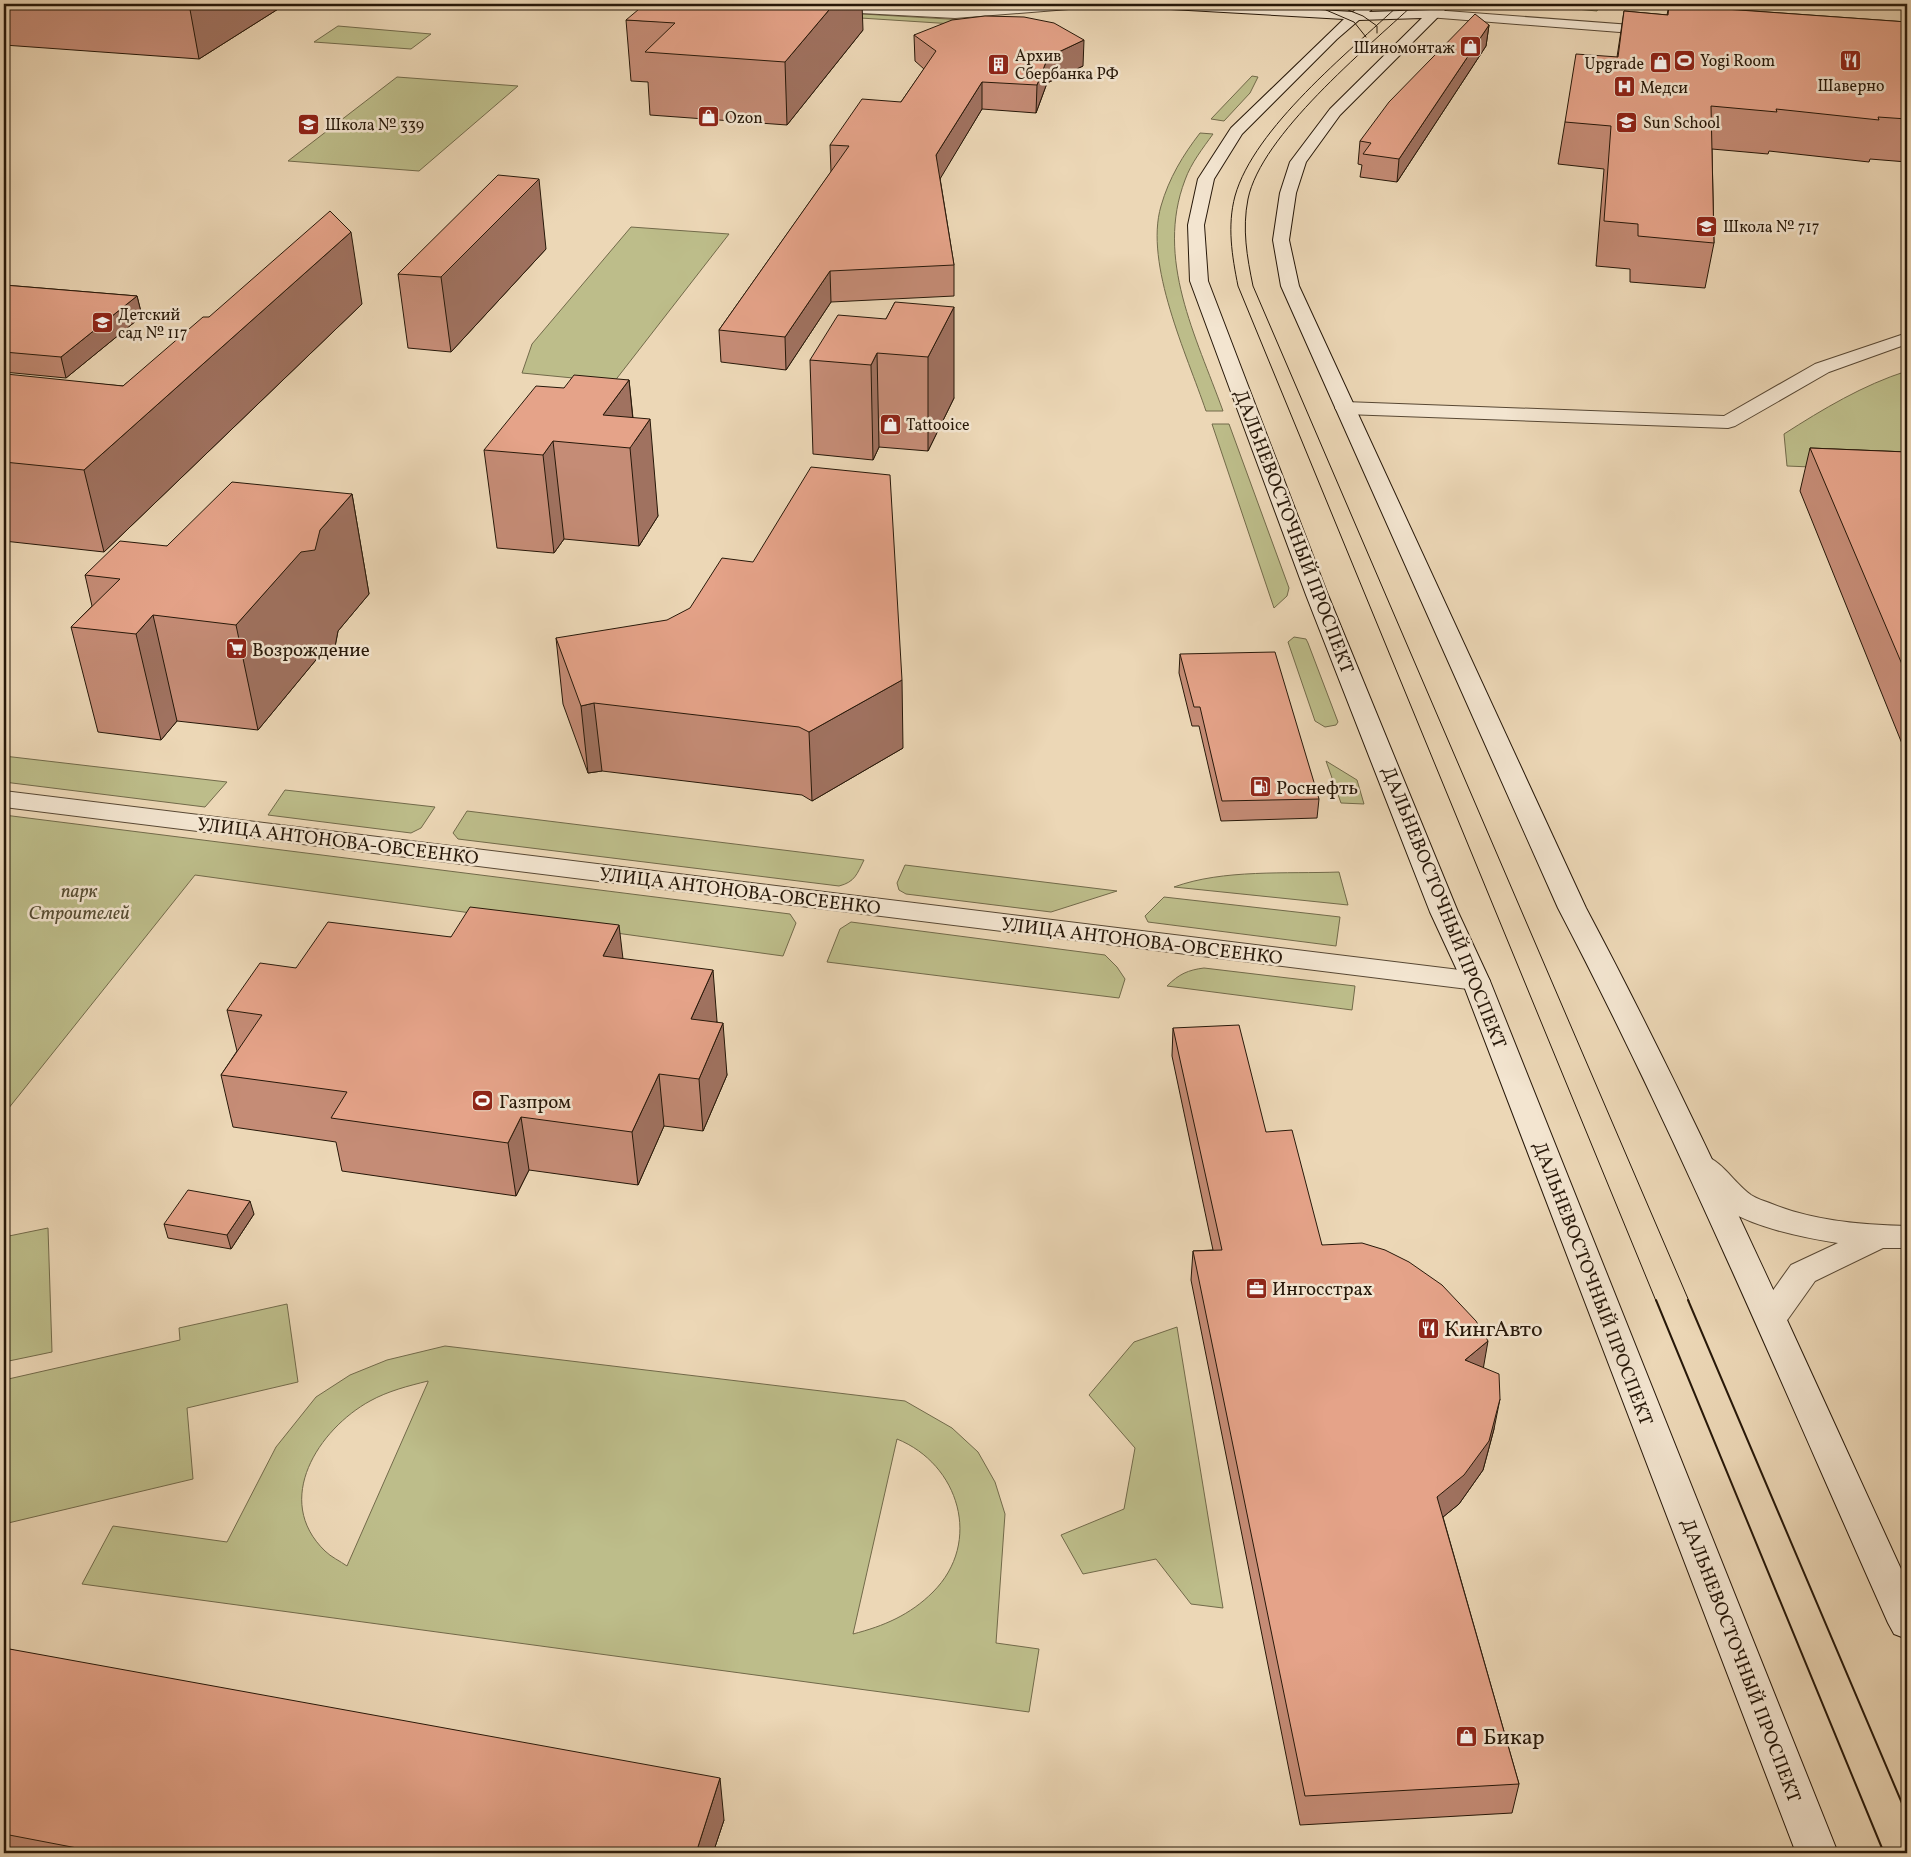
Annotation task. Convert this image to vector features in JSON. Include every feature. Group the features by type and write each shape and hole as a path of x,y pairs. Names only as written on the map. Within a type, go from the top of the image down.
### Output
{"main road":[{"path":"766,4 955,14 1081,4"},
{"path":"1153,4 1363,10 1439,8"},
{"path":"1391,4 1669,29"},
{"path":"1439,8 1335,112 1298,162 1288,193 1281,240 1290,286 1572,908 1621,998 1700,1165 1771,1317 1907,1622"},
{"name":"ДАЛЬНЕВОСТОЧНЫЙ ПРОСПЕКТ","path":"1363,10 1332,36 1236,131 1206,179 1196,225 1198,281 1317,595 1444,912 1476,981 1817,1853"},
{"path":"1345,408 1457,414 1728,422 1822,368 1907,338"},
{"name":"УЛИЦА АНТОНОВА-ОВСЕЕНКО","path":"4,799 1476,981"},
{"path":"1700,1165 1740,1203 1808,1227 1892,1237"},
{"path":"1771,1317 1803,1273 1892,1237"}],"green space":[{"path":"835,4 1046,4 947,11"},
{"path":"1536,4 1600,4 1597,11"},
{"path":"828,12 965,20 1000,27 814,15"},
{"path":"338,26 431,34 411,49 314,42"},
{"path":"1252,76 1258,77 1250,93 1224,121 1211,119"},
{"path":"397,77 518,86 419,171 288,161"},
{"path":"1200,133 1213,134 1190,168 1185,180 1177,210 1174,239 1177,268 1191,326 1223,411 1206,411 1170,309 1158,255 1157,229 1164,196 1177,167"},
{"path":"631,227 729,234 614,382 522,373 532,344"},
{"path":"1907,371 1907,471 1787,466 1784,434 1844,398 1875,383"},
{"path":"1212,424 1229,424 1289,588 1287,596 1274,608"},
{"path":"1294,637 1306,639 1308,643 1338,722 1336,725 1325,727 1315,721 1288,642"},
{"path":"4,756 227,782 205,807 4,782"},
{"path":"1326,761 1357,780 1364,804 1341,803"},
{"path":"285,790 435,807 421,828 411,833 268,815"},
{"path":"467,811 864,860 852,880 839,886 458,839 453,833"},
{"name":"парк Строителей","path":"4,815 790,914 796,923 783,956 195,875 4,1114"},
{"path":"905,865 1117,891 1051,912 906,894 899,890 897,883"},
{"path":"1339,872 1348,905 1174,887 1213,877 1234,875"},
{"path":"1164,897 1340,917 1336,946 1148,922 1145,916"},
{"path":"851,922 1105,955 1117,967 1125,979 1119,998 827,962 840,929"},
{"path":"1204,968 1355,986 1352,1010 1167,986 1184,973"},
{"path":"48,1228 52,1352 4,1362 4,1237"},
{"path":"287,1304 298,1382 187,1408 193,1479 4,1524 4,1380 180,1340 179,1328"},
{"path":"1177,1327 1223,1608 1191,1604 1156,1559 1083,1574 1061,1535 1124,1509 1135,1448 1089,1395 1134,1342"},
{"path":"445,1346 905,1401 952,1428 978,1452 995,1482 1005,1514 996,1643 1039,1649 1029,1712 82,1584 113,1526 227,1542 276,1447 316,1397 350,1375 387,1360","holes":["428,1382 347,1566 325,1551 310,1531 302,1510 302,1489 308,1467 319,1447 351,1413 384,1394","897,1439 918,1451 936,1466 949,1485 957,1506 960,1528 957,1551 948,1572 933,1592 924,1600 896,1619 853,1634"]}],"building":[{"path":"645,4 834,4 785,62 645,52 675,23 626,20"},
{"path":"1669,5 1907,22 1907,119 1878,117 1879,120 1776,109 1777,112 1711,106 1714,243 1638,236 1638,224 1604,221 1611,126 1565,122 1576,54 1618,57 1624,11 1668,15"},
{"path":"1475,14 1489,25 1399,159 1363,154 1371,143 1360,141 1389,102"},
{"path":"985,16 1024,17 1054,23 1084,40 1048,57 1037,85 982,82 936,155 954,265 830,271 785,337 719,330 849,146 830,145 862,99 901,102 936,51 914,35 952,20"},
{"path":"498,175 539,179 441,277 398,274"},
{"path":"330,211 351,232 84,470 4,462 4,376 6,374 123,386 203,317 209,317"},
{"path":"4,285 137,296 61,357 4,352"},
{"path":"895,302 954,307 928,357 877,353 871,365 810,360 838,315 886,319"},
{"path":"574,375 629,380 603,415 650,419 630,448 553,441 543,455 484,450 536,386 564,388"},
{"path":"1810,448 1907,452 1907,676"},
{"path":"811,467 890,475 902,680 809,732 799,727 594,703 581,706 556,638 667,620 690,608 722,558 753,562"},
{"path":"232,482 352,494 320,530 315,550 301,552 236,625 153,615 136,634 71,627 120,579 85,575 120,541 167,546"},
{"path":"1275,652 1319,799 1222,801 1200,707 1194,707 1180,654"},
{"name":"Газпром","path":"470,907 619,925 603,956 713,970 691,1019 723,1023 699,1079 659,1074 632,1132 521,1117 508,1143 331,1118 347,1092 221,1075 262,1015 227,1010 260,963 296,968 328,922 451,937"},
{"path":"1239,1025 1266,1132 1292,1130 1322,1245 1362,1243 1385,1250 1409,1262 1442,1285 1476,1321 1488,1341 1465,1360 1499,1374 1500,1399 1489,1441 1464,1475 1437,1497 1519,1784 1305,1796 1193,1251 1222,1250 1173,1028"},
{"path":"188,1190 250,1201 227,1235 164,1224"},
{"path":"4,1648 720,1778 696,1853 103,1853 4,1834"}],"tram line":[{"path":"1289,4 1365,8 1398,6"},
{"path":"1414,4 1318,94 1273,148 1257,174 1248,199 1245,221 1247,254 1253,286 1689,1301"},
{"path":"1376,26 1398,6"},
{"path":"1326,10 1354,22 1365,36"},
{"path":"1348,10 1363,16 1376,26"},
{"path":"1365,36 1376,26"},
{"path":"1376,26 1377,33"},
{"path":"1365,36 1330,68 1282,118 1245,170 1235,196 1231,218 1232,252 1238,286 1656,1301"},
{"path":"1656,1300 1884,1853"},
{"path":"1688,1300 1907,1815"}],"place":[{"name":"Шиномонтаж","path":"1471,47"},
{"name":"Yogi Room","path":"1684,60"},
{"name":"Шаверно","path":"1851,61"},
{"name":"Upgrade","path":"1660,63"},
{"name":"Архив Сбербанка РФ","path":"999,64"},
{"name":"Медси","path":"1624,87"},
{"name":"Ozon","path":"709,117"},
{"name":"Sun School","path":"1627,122"},
{"name":"Школа № 339","path":"309,124"},
{"name":"Школа № 717","path":"1707,226"},
{"name":"Детский сад № 117","path":"102,323"},
{"name":"Tattooice","path":"890,424"},
{"name":"Возрождение","path":"236,649"},
{"name":"Роснефть","path":"1260,787"},
{"name":"Газпром","path":"483,1101"},
{"name":"Ингосстрах","path":"1256,1288"},
{"name":"КингАвто","path":"1428,1328"},
{"name":"Бикар","path":"1467,1736"}]}
